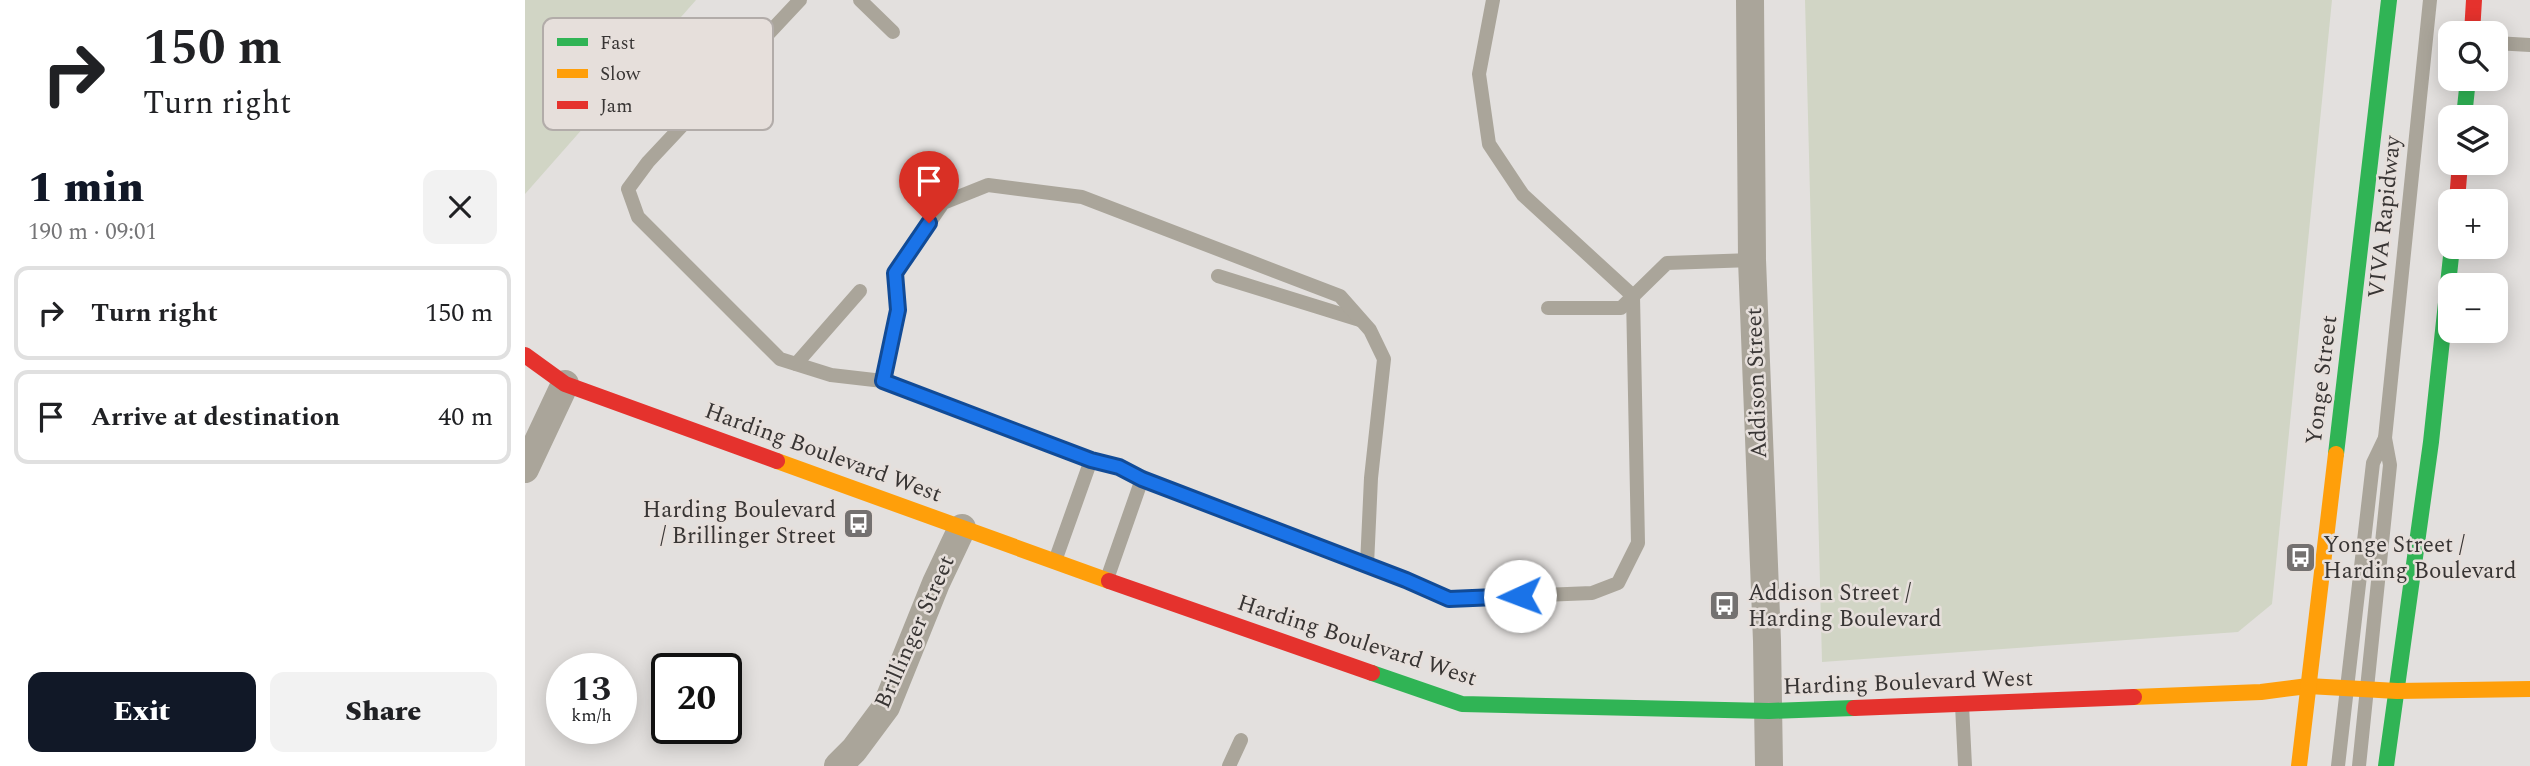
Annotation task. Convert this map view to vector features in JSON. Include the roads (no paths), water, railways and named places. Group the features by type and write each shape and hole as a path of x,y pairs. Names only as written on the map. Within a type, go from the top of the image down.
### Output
{"street":[{"name":"Addison Street","path":"1750,0 1752,260 1769,766"},
{"name":"Yonge Street","path":"2299,766 2389,0"},
{"path":"2473,21 2474,0"},
{"path":"2386,766 2423,513 2451,259"},
{"name":"Harding Boulevard West","path":"525,355 565,384 1055,562 1462,705 1769,711 2261,692 2308,686 2397,691 2530,689"},
{"path":"525,469 565,384"},
{"name":"Brillinger Street","path":"838,766 854,751 885,707 936,583 962,528"}],"lane":[{"path":"773,29 800,0"},
{"path":"860,0 893,32"},
{"path":"678,130 648,162 628,189 638,218 780,359 831,375 883,381 1091,460 1119,467 1142,479 1449,599 1592,593 1618,583 1638,543 1633,296 1523,195 1489,144 1479,74 1493,0"},
{"name":"VIVA Rapidway","path":"2358,766 2390,466 2385,438 2430,0"},
{"path":"2508,44 2530,45"},
{"path":"883,381 898,310 895,273 943,204 988,185 1082,197 1340,296 1370,330 1384,359 1371,478 1367,565"},
{"path":"1548,308 1621,308 1667,263 1752,260"},
{"path":"1218,276 1361,320"},
{"path":"796,364 860,290"},
{"name":"VIVA Rapidway","path":"2338,766 2373,463 2385,438"},
{"path":"1055,562 1091,460"},
{"path":"1107,580 1142,479"},
{"path":"1961,704 1965,766"},
{"path":"1229,766 1241,740"}],"place":[{"name":"Harding Boulevard / Brillinger Street","path":"859,523"},
{"name":"Yonge Street / Harding Boulevard","path":"2300,558"},
{"name":"Addison Street / Harding Boulevard","path":"1725,606"}]}
